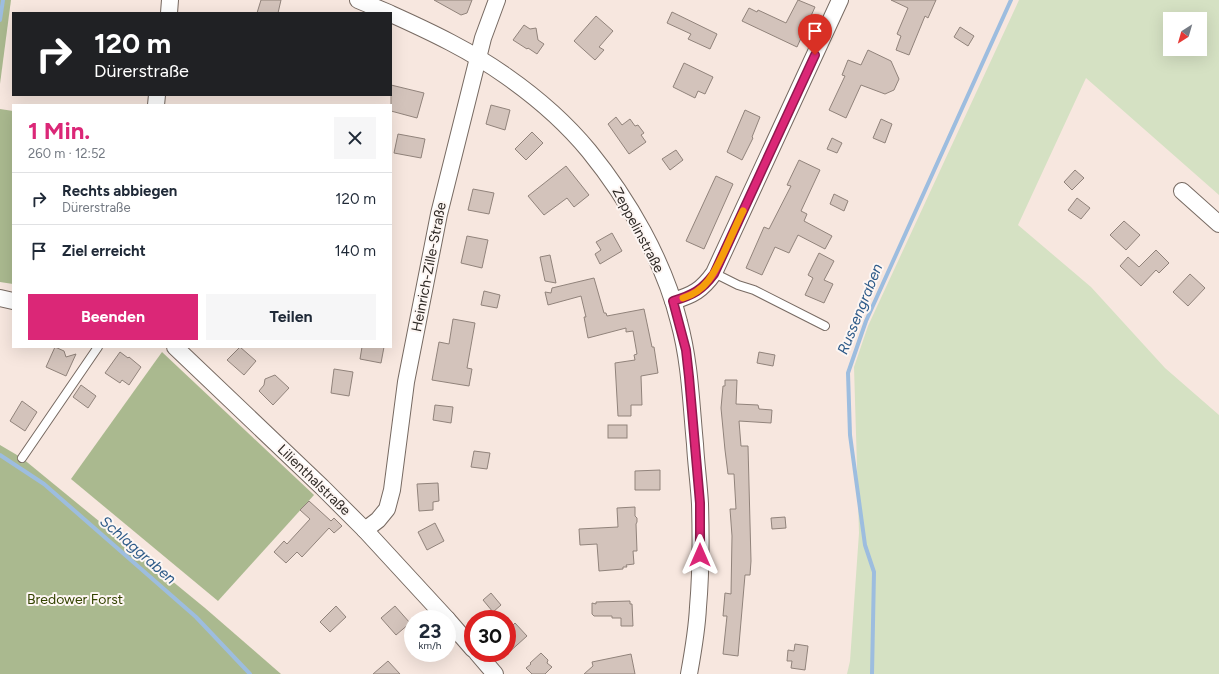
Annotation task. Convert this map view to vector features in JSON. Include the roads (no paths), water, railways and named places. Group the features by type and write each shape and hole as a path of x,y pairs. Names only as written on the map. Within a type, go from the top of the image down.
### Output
{"street":[{"path":"169,12 170,0"},
{"name":"Zeppelinstraße","path":"358,0 385,12"},
{"name":"Heinrich-Zille-Straße","path":"365,530 378,520 387,509 392,490 406,382 439,214 483,38 497,0"},
{"path":"673,301 697,292 714,274 840,0"},
{"name":"Zeppelinstraße","path":"392,15 451,42 478,58 506,76 563,123 588,150 612,182 634,217 652,250 673,301 686,350 700,503 698,608 689,674"},
{"path":"1182,191 1219,224"},
{"path":"0,298 12,301"},
{"name":"Lilienthalstraße","path":"176,348 322,487 365,530 439,610"},
{"name":"Lilienthalstraße","path":"456,629 464,639"},
{"path":"485,662 495,674"}],"lane":[{"path":"714,274 738,285 754,290 825,326"},
{"path":"22,458 97,348"}],"waterway":[{"path":"0,20 3,0"},
{"name":"Russengraben","path":"872,674 874,572 865,545 850,435 848,373 866,321 1011,0"},
{"name":"Schlaggraben","path":"0,455 44,484 196,617 250,674"}],"park label":[{"name":"Bredower Forst","path":"75,599"}]}
